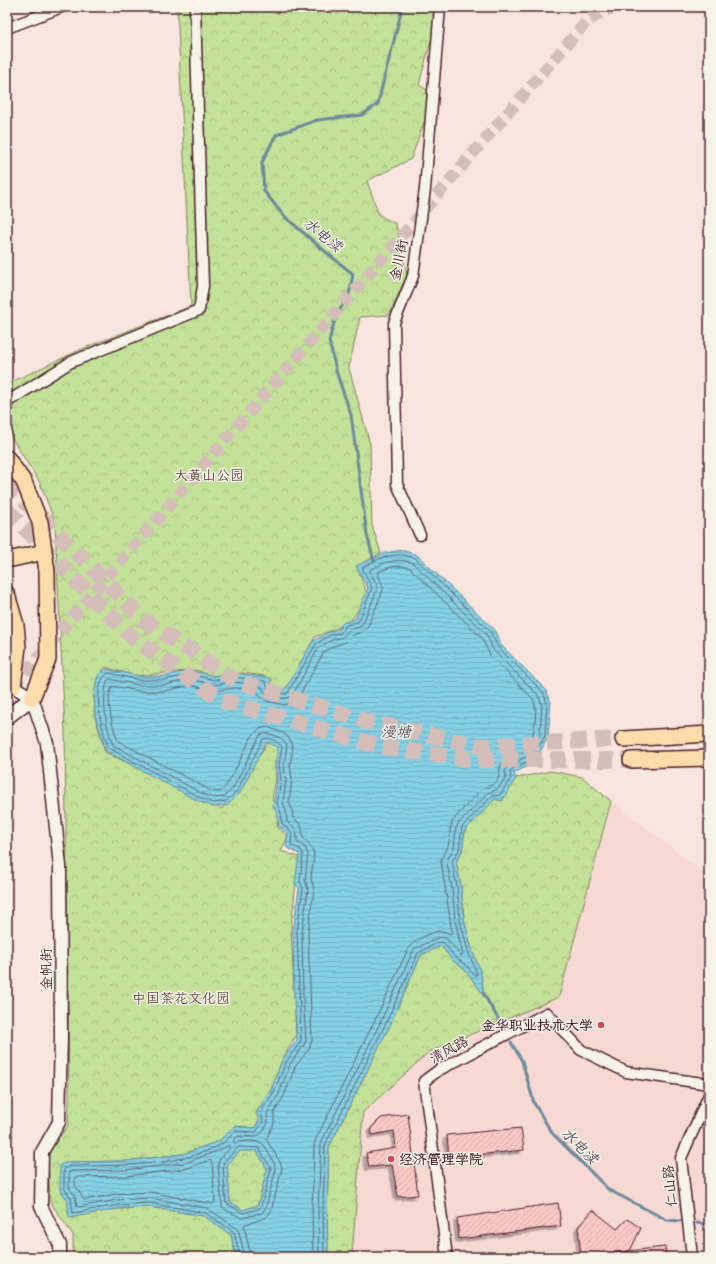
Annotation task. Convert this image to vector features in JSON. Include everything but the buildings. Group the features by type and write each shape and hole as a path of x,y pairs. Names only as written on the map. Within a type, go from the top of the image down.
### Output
{"main road":[{"path":"7,458 24,482 40,522 47,572 48,659 32,698 7,717"},
{"path":"7,558 12,559 44,552"},
{"path":"7,594 16,625 18,647 10,689"},
{"path":"623,739 709,734"},
{"path":"631,760 709,758"}],"street":[{"path":"7,28 62,7"},
{"path":"7,402 72,362 199,310 203,286 195,7"},
{"name":"金川街","path":"420,535 397,484 394,323 413,276 426,189 440,7"},
{"path":"10,689 32,698"},
{"name":"金帆街","path":"32,698 47,743 60,866 61,1037 59,1122 42,1152 40,1206 60,1245 60,1257"},
{"name":"清风路","path":"447,1257 424,1081 439,1070 547,1013 581,1050 626,1072 709,1084"},
{"name":"仁山路","path":"692,1257 681,1158 709,1095"}],"shaded area":[{"name":"金华职业技术大学","path":"611,801 709,876 709,1257 352,1257 363,1112 429,1052 559,997"}],"green space":[{"name":"大黄山公园","path":"177,7 440,7 419,85 434,94 411,159 367,181 379,215 396,224 407,275 389,315 360,317 349,368 370,444 372,525 381,553 357,567 368,596 349,623 315,637 286,691 270,687 266,676 242,673 211,676 196,670 135,676 105,667 96,682 94,713 105,752 222,809 269,741 280,745 275,762 276,778 272,799 279,814 277,827 288,836 281,851 299,857 291,927 296,1036 282,1060 271,1090 256,1113 259,1120 255,1128 235,1126 219,1141 183,1154 125,1161 69,1162 60,1190 67,1199 118,1209 149,1207 204,1216 231,1235 236,1257 73,1257 73,1235 50,1202 48,1154 68,1125 69,1097 65,732 55,522 40,483 11,437 7,422 7,384 84,348 191,306"},
{"path":"551,771 582,777 611,801 559,997 429,1052 363,1112 352,1257 328,1257 327,1210 329,1147 389,1027 421,955 441,946 452,960 464,969 484,994 480,970 472,950 464,919 461,886 456,862 462,851 465,830 495,799 502,801 516,778"},
{"path":"240,1151 257,1151 267,1169 258,1205 243,1210 230,1202 227,1165"}],"water":[{"name":"漫塘","path":"402,550 417,555 494,629 501,645 546,690 551,702 548,737 533,766 528,766 514,773 516,778 502,801 495,799 465,830 462,851 456,862 461,886 464,919 472,950 480,970 484,995 464,969 452,960 441,946 421,955 389,1027 329,1147 327,1210 328,1257 236,1257 231,1235 204,1216 149,1207 118,1209 69,1218 67,1199 60,1190 60,1165 69,1162 125,1161 183,1154 219,1141 235,1126 255,1128 259,1120 256,1113 271,1090 282,1060 297,1040 294,997 293,931 299,888 295,884 299,854 286,847 288,833 279,827 277,813 273,806 277,780 275,764 278,747 266,742 240,793 228,805 213,807 200,802 106,751 95,715 94,694 98,675 106,669 140,676 165,676 190,670 214,676 234,673 271,678 271,686 285,690 313,641 329,632 339,629 342,623 355,619 368,588 356,566 385,553","holes":["240,1151 257,1151 267,1169 258,1205 243,1210 230,1202 227,1165"]}],"waterway":[{"name":"水电渎","path":"374,561 367,535 351,415 337,374 329,341 336,316 349,295 353,274 283,215 264,191 262,162 276,135 317,120 362,115 378,104 402,7"},
{"path":"483,993 503,1027"},
{"name":"水电渎","path":"511,1042 522,1061 534,1103 552,1133 609,1190 667,1220 680,1221"},
{"path":"697,1223 709,1225"}],"tunnel":[{"path":"13,686 588,20 614,7"},
{"path":"7,483 145,621 236,681 369,722 479,746 623,739"},
{"path":"7,510 134,639 221,700 378,746 473,760 631,760"}],"place":[{"name":"金华职业技术大学","path":"601,1025"},
{"name":"经济管理学院","path":"391,1159"}],"park label":[{"name":"中国茶花文化园","path":"181,998"}]}
